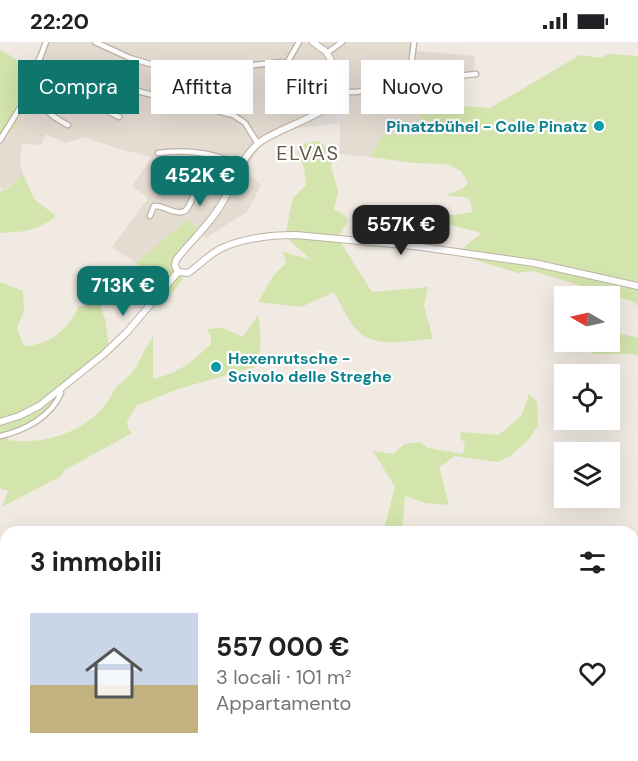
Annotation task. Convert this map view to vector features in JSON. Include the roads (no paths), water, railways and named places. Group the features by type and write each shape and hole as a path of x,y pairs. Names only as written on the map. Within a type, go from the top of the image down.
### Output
{"street":[{"path":"0,140 23,103 46,42"},
{"path":"95,42 119,54 150,64 178,66 265,64"},
{"path":"289,60 299,42"},
{"path":"313,42 327,53 330,60"},
{"path":"327,53 342,42"},
{"path":"412,60 414,42"},
{"path":"464,75 476,74"},
{"path":"119,117 94,104 93,98 100,78 105,77 137,91 233,115 245,123 258,144"},
{"path":"50,114 68,125"},
{"path":"178,272 175,266 176,260 218,211 241,166 258,144 315,114"},
{"path":"158,153 193,151 211,154 241,166"},
{"path":"150,216 154,206 160,205 174,212 181,213 186,210 199,183 208,171 223,159"},
{"path":"178,272 188,273 222,248 280,235 296,235 414,246 534,263 638,286"},
{"path":"0,422 30,411 60,390 115,344 178,272"},
{"path":"0,436 28,427 39,419 56,403 61,393 60,390"}],"place":[{"name":"Pinatzbühel - Colle Pinatz","path":"599,126"},
{"name":"Hexenrutsche - Scivolo delle Streghe","path":"216,367"}],"district":[{"name":"ELVAS","path":"308,153"}]}
